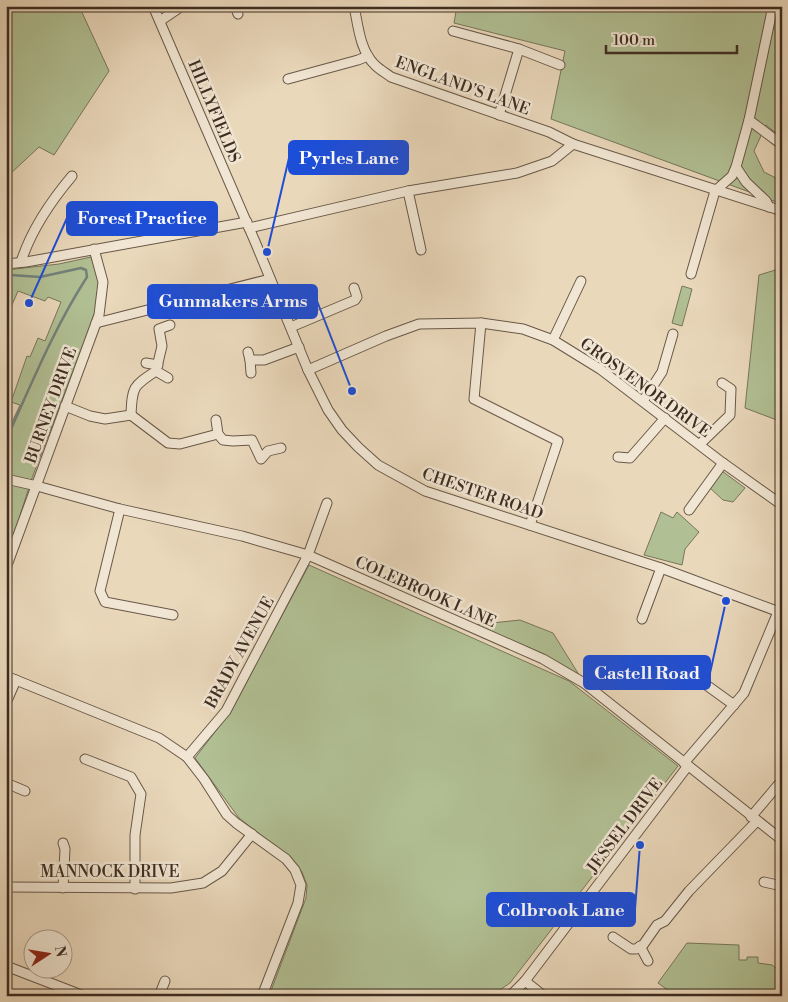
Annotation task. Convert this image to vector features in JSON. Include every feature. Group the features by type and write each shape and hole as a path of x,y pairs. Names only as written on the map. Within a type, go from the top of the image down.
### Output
{"street":[{"name":"HILLYFIELDS","path":"153,6 248,225"},
{"path":"160,21 182,6"},
{"name":"ENGLAND'S LANE","path":"354,6 361,38 368,56 375,65 391,77 549,132 572,144 782,211"},
{"path":"691,274 715,191 732,176 736,167 750,120 773,6"},
{"path":"453,31 519,49 560,65"},
{"path":"499,115 519,49"},
{"path":"288,78 368,56"},
{"path":"750,120 776,141"},
{"path":"6,264 248,225 408,191 517,173 552,161 572,144"},
{"path":"736,167 746,182 766,201 769,207"},
{"path":"21,262 24,251 48,209 72,176"},
{"path":"408,191 421,250"},
{"name":"CHESTER ROAD","path":"248,225 308,370 328,410 358,447 378,465 424,491 661,568 780,613"},
{"name":"BURNEY DRIVE","path":"6,568 99,315 103,282 94,249"},
{"path":"96,323 270,279"},
{"path":"553,340 581,281"},
{"path":"291,327 356,300 354,288"},
{"path":"482,323 474,399 558,441 530,525"},
{"name":"GROSVENOR DRIVE","path":"308,370 386,336 420,324 482,323 523,329 553,340 600,369 723,463 782,505"},
{"path":"131,415 131,394 138,382 157,368 162,346 159,329 170,325"},
{"path":"643,401 662,372 673,334"},
{"path":"251,373 249,356 264,360 299,347"},
{"path":"146,363 157,368 168,378"},
{"path":"700,444 730,415 731,389 722,383"},
{"path":"65,406 90,416 105,419 131,415 168,443 180,444 218,434"},
{"path":"618,457 630,458 665,418"},
{"path":"216,420 218,434 223,440 252,440 261,459 268,451 281,448"},
{"path":"689,510 723,463"},
{"name":"COLEBROOK LANE","path":"8,479 120,509 242,536 308,555 543,659 584,683 782,840"},
{"name":"BRADY AVENUE","path":"187,757 226,711 308,555 327,503"},
{"path":"120,509 100,591 105,602 173,615"},
{"path":"642,619 661,568"},
{"name":"JESSEL DRIVE","path":"510,996 525,981 686,765 744,693 780,613"},
{"path":"6,676 159,738 187,757 228,815 286,859 295,870 301,885 298,903 262,996"},
{"path":"698,679 734,705"},
{"path":"6,704 16,680"},
{"path":"85,759 131,777 141,794 135,835 135,889"},
{"path":"6,784 25,791"},
{"path":"613,936 631,949 640,946 657,925 665,921 689,891 754,819 778,785"},
{"name":"MANNOCK DRIVE","path":"6,888 135,889 171,888 203,883 222,871 252,834"},
{"path":"63,843 65,849 64,888"},
{"path":"764,882 782,886"},
{"path":"640,946 648,961"},
{"path":"6,966 84,996"},
{"path":"159,996 165,981"},
{"path":"525,981 544,996"}],"green space":[{"path":"6,6 79,6 109,71 54,155 39,147 9,175 6,173"},
{"path":"457,6 782,6 782,138 766,125 754,151 764,172 782,181 782,204 551,119 565,51 454,23"},
{"path":"91,257 100,284 95,314 32,478 6,559 6,435 20,405 11,402 27,356 30,357 38,338 45,341 61,302 48,297 45,301 18,291 12,305 6,306 6,270 59,264"},
{"path":"782,268 782,422 745,408 759,275"},
{"path":"682,286 692,289 682,326 672,323"},
{"path":"722,471 745,488 733,502 723,500 710,488"},
{"path":"661,512 673,518 677,512 699,532 685,549 682,565 644,555"},
{"path":"309,565 569,681 678,766 510,983 491,996 269,996 306,898 307,885 302,872 294,861 239,818 195,758 231,711"},
{"path":"520,620 553,633 581,678 473,625"},
{"path":"687,943 739,945 739,960 747,960 747,957 758,957 758,963 772,965 782,973 782,996 676,996 658,983"}],"waterway":[{"path":"6,440 53,336 87,277 86,270 81,268 40,277 11,275"}],"place":[{"name":"Pyrles Lane","path":"267,252"},
{"name":"Forest Practice","path":"29,303"},
{"name":"Gunmakers Arms","path":"352,391"},
{"name":"Castell Road","path":"726,601"},
{"name":"Colbrook Lane","path":"640,845"}]}
